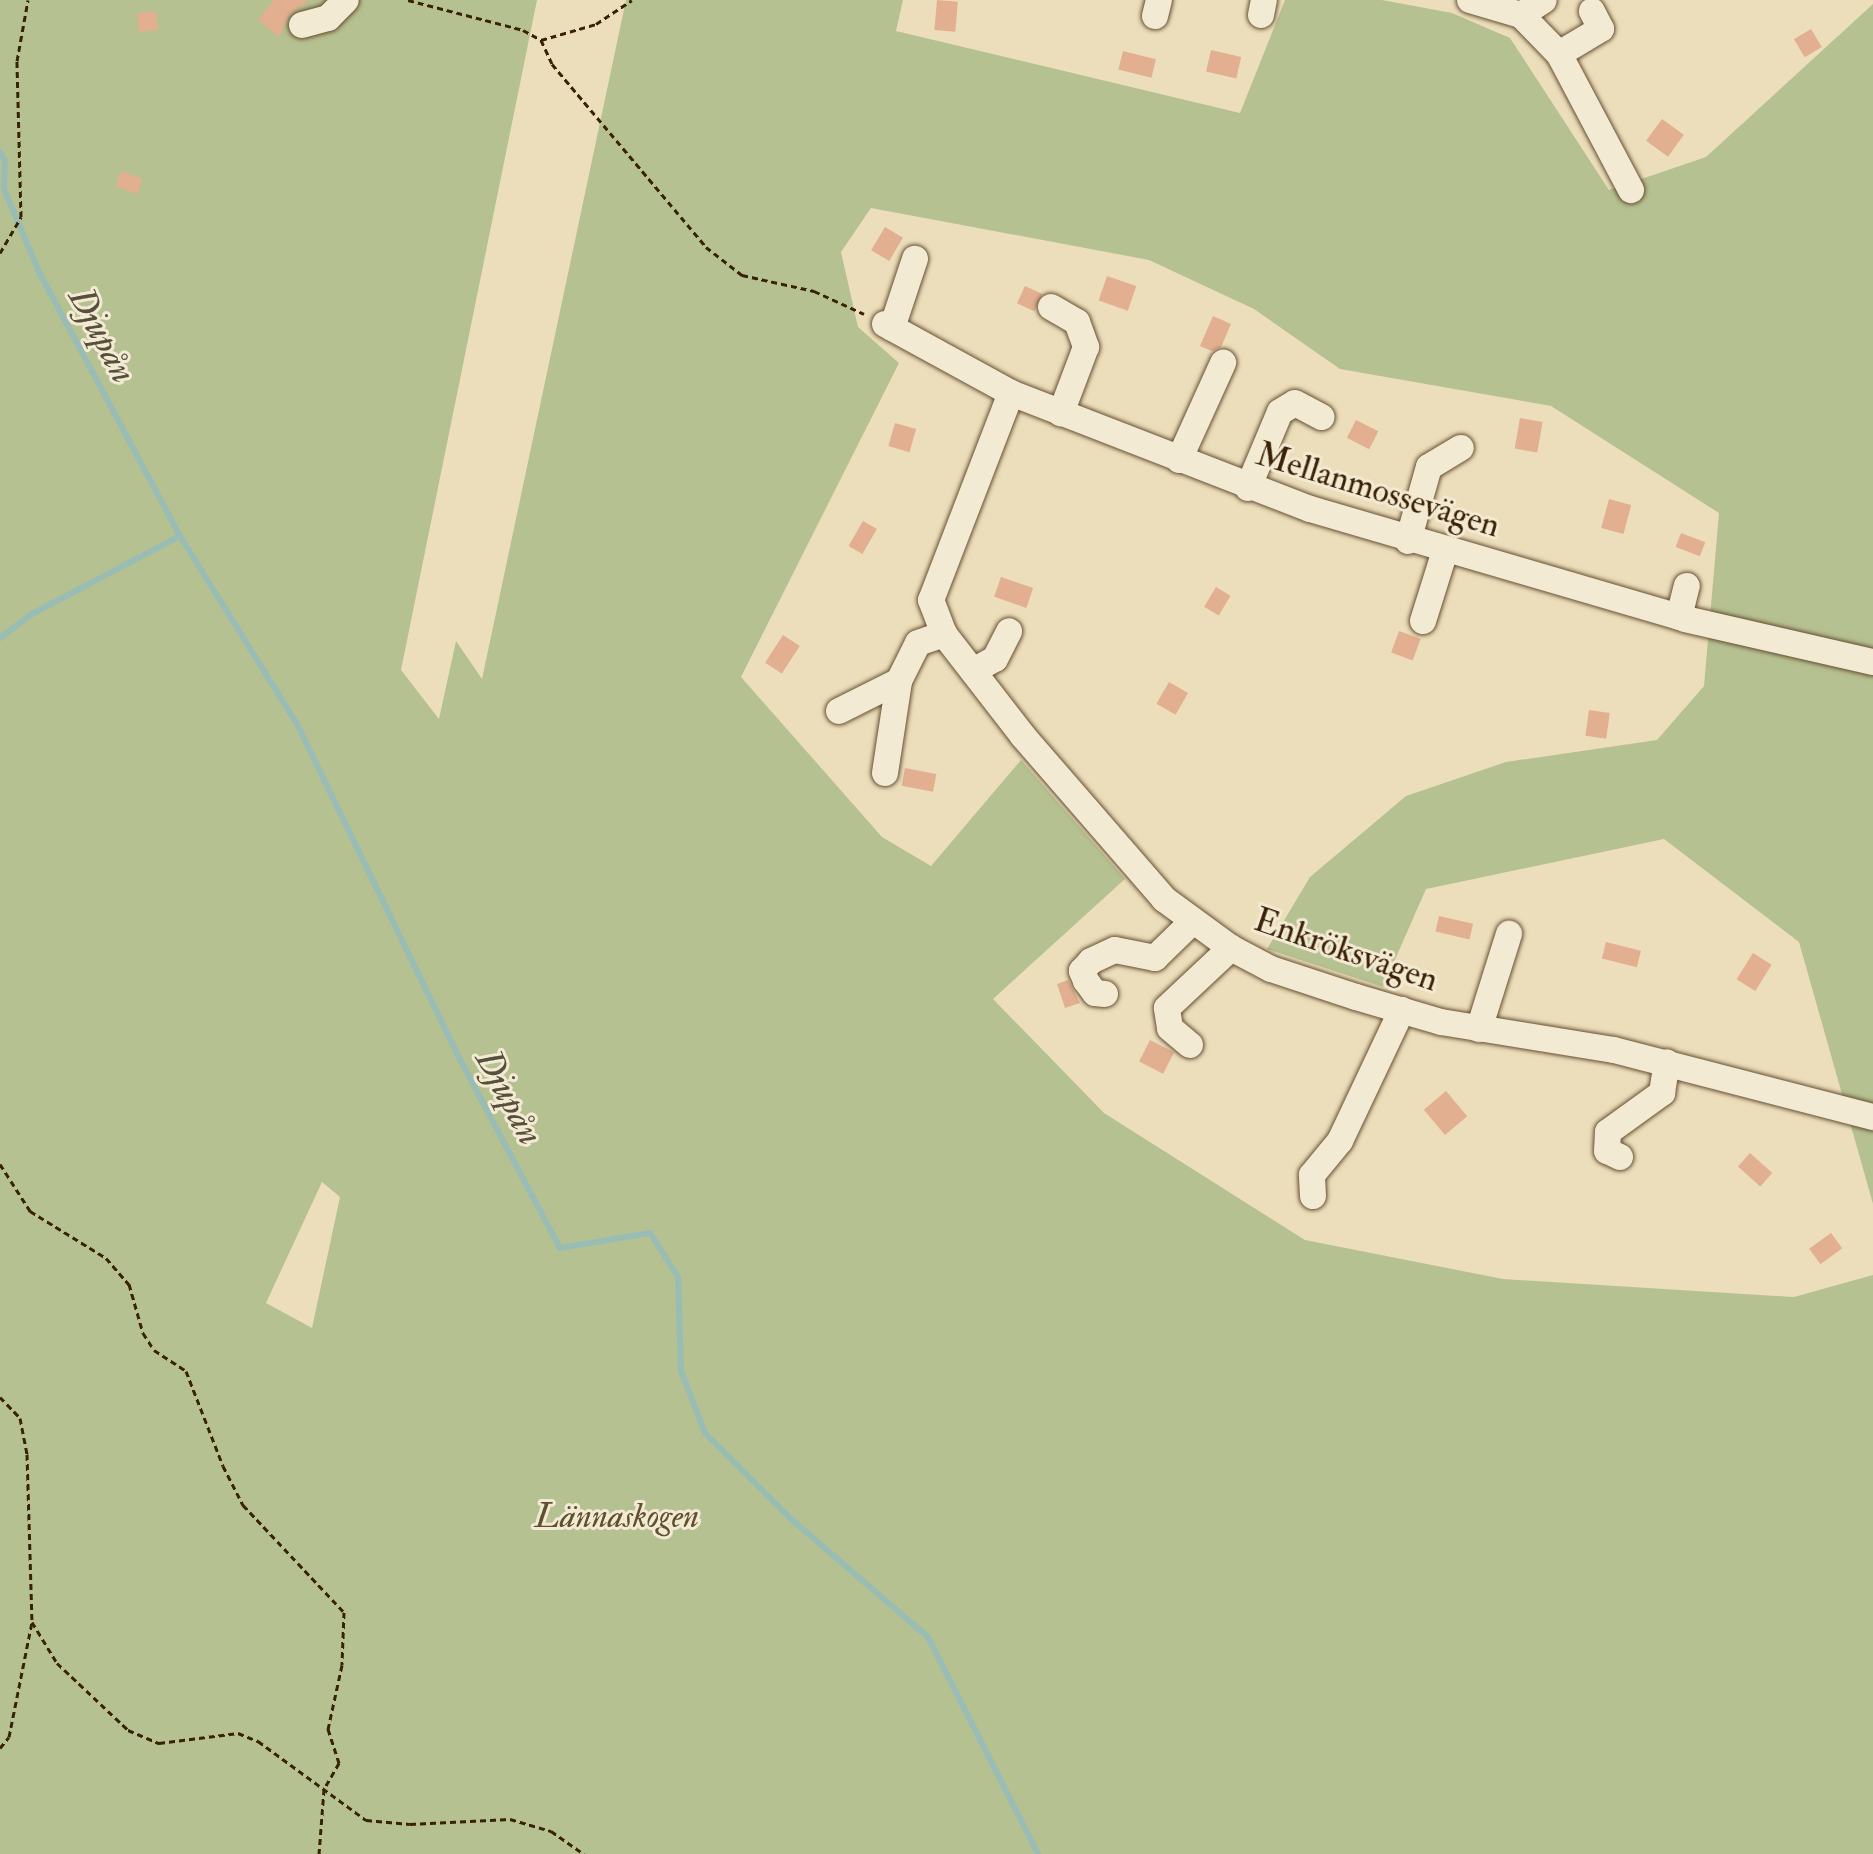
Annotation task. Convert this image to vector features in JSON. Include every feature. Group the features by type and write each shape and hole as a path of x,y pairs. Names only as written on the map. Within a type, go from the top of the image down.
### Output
{"street":[{"path":"302,25 328,18 346,0"},
{"path":"1470,0 1507,7 1544,0"},
{"path":"1507,7 1559,54 1631,190"},
{"path":"1559,54 1601,29 1592,11"},
{"path":"888,326 915,259"},
{"path":"1051,307 1077,322 1086,347 1061,413"},
{"name":"Mellanmossevägen","path":"888,326 1011,393 1248,488 1408,541 1679,617 1873,662"},
{"path":"1179,460 1223,363"},
{"name":"Enkröksvägen","path":"1011,393 931,600 944,634 1088,815 1192,922 1231,948 1271,969 1402,1010 1479,1029 1667,1062 1873,1117"},
{"path":"1248,488 1280,412 1295,403 1321,417"},
{"path":"1408,541 1429,467 1461,448"},
{"path":"1423,621 1445,551"},
{"path":"1679,617 1687,586"},
{"path":"973,671 995,659 1009,631"},
{"path":"885,773 899,681 918,643 944,634"},
{"path":"839,711 899,681"},
{"path":"1105,994 1095,993 1086,981 1082,971 1091,961 1115,950 1155,958 1192,922"},
{"path":"1479,1029 1509,934"},
{"path":"1190,1045 1170,1028 1167,1008 1231,948"},
{"path":"1313,1196 1312,1175 1340,1141 1402,1010"},
{"path":"1620,1157 1607,1151 1608,1132 1662,1093 1667,1062"}],"path":[{"path":"0,253 18,223 17,61 28,0"},
{"path":"408,0 523,30 541,40 552,64 706,247 742,275 814,291 888,326"},
{"path":"541,40 596,24 632,0"},
{"path":"0,1164 30,1211 106,1258 129,1284 143,1333 154,1350 186,1371 243,1505 344,1612 342,1665 328,1729 339,1763 324,1789 319,1854"},
{"path":"0,1397 20,1418 27,1454 32,1622 9,1737 0,1748"},
{"path":"32,1622 57,1663 128,1730 159,1743 238,1733 366,1820 410,1824 510,1819 551,1831 584,1854"}],"green space":[{"name":"Lännaskogen","path":"0,0 537,0 401,670 439,719 456,641 482,679 626,0 903,0 896,31 1240,113 1285,0 1382,0 1452,13 1510,38 1609,190 1706,157 1873,4 1873,1204 1799,942 1664,839 1426,889 1383,987 1267,949 1310,877 1406,796 1506,762 1657,740 1704,686 1719,513 1551,406 1340,369 1254,309 1149,260 871,208 841,252 858,327 899,363 741,677 882,837 931,866 1021,760 1125,879 993,999 1104,1113 1305,1240 1503,1279 1794,1297 1873,1275 1873,1854 0,1854","holes":["322,1182 340,1197 312,1328 266,1303"]}],"building":[{"path":"274,0 309,0 290,14 279,37 258,20"},
{"path":"937,0 958,2 955,32 934,30"},
{"path":"156,11 158,30 139,32 137,13"},
{"path":"1811,29 1822,47 1805,57 1794,39"},
{"path":"1211,50 1241,57 1236,78 1206,71"},
{"path":"1123,51 1156,59 1151,78 1118,69"},
{"path":"1662,119 1684,135 1668,157 1646,141"},
{"path":"121,171 143,179 137,194 116,186"},
{"path":"885,227 903,238 889,261 871,250"},
{"path":"1107,276 1136,286 1128,311 1099,301"},
{"path":"1025,286 1042,294 1034,311 1017,303"},
{"path":"1213,316 1231,324 1221,347 1212,351 1200,346"},
{"path":"1520,418 1543,422 1537,453 1515,449"},
{"path":"1356,420 1378,431 1369,449 1347,438"},
{"path":"895,423 916,429 910,452 888,446"},
{"path":"1609,499 1631,505 1623,534 1601,528"},
{"path":"863,521 877,529 862,554 848,546"},
{"path":"1681,533 1705,542 1700,556 1676,547"},
{"path":"1001,577 1033,588 1026,608 994,597"},
{"path":"1216,587 1231,596 1219,615 1204,607"},
{"path":"1399,631 1421,639 1413,660 1391,653"},
{"path":"783,635 800,646 782,674 765,663"},
{"path":"1169,682 1188,693 1176,715 1156,704"},
{"path":"1589,710 1610,713 1606,739 1585,736"},
{"path":"905,768 936,774 933,792 902,786"},
{"path":"1439,916 1473,924 1470,939 1435,932"},
{"path":"1606,942 1641,951 1637,967 1602,958"},
{"path":"1753,953 1772,965 1755,991 1737,979"},
{"path":"1068,980 1080,1003 1065,1008 1057,984"},
{"path":"1150,1040 1174,1052 1163,1074 1139,1061"},
{"path":"1446,1091 1467,1116 1445,1135 1424,1110"},
{"path":"1750,1153 1772,1173 1760,1186 1738,1166"},
{"path":"1831,1233 1842,1248 1820,1264 1809,1249"}],"waterway":[{"name":"Djupån","path":"0,152 5,161 4,189 39,272 180,536 297,724 455,1050 560,1248 650,1233 678,1277 681,1371 705,1433 790,1518 928,1637 1038,1854"},
{"name":"Djupån","path":"0,638 32,614 180,536"}]}
